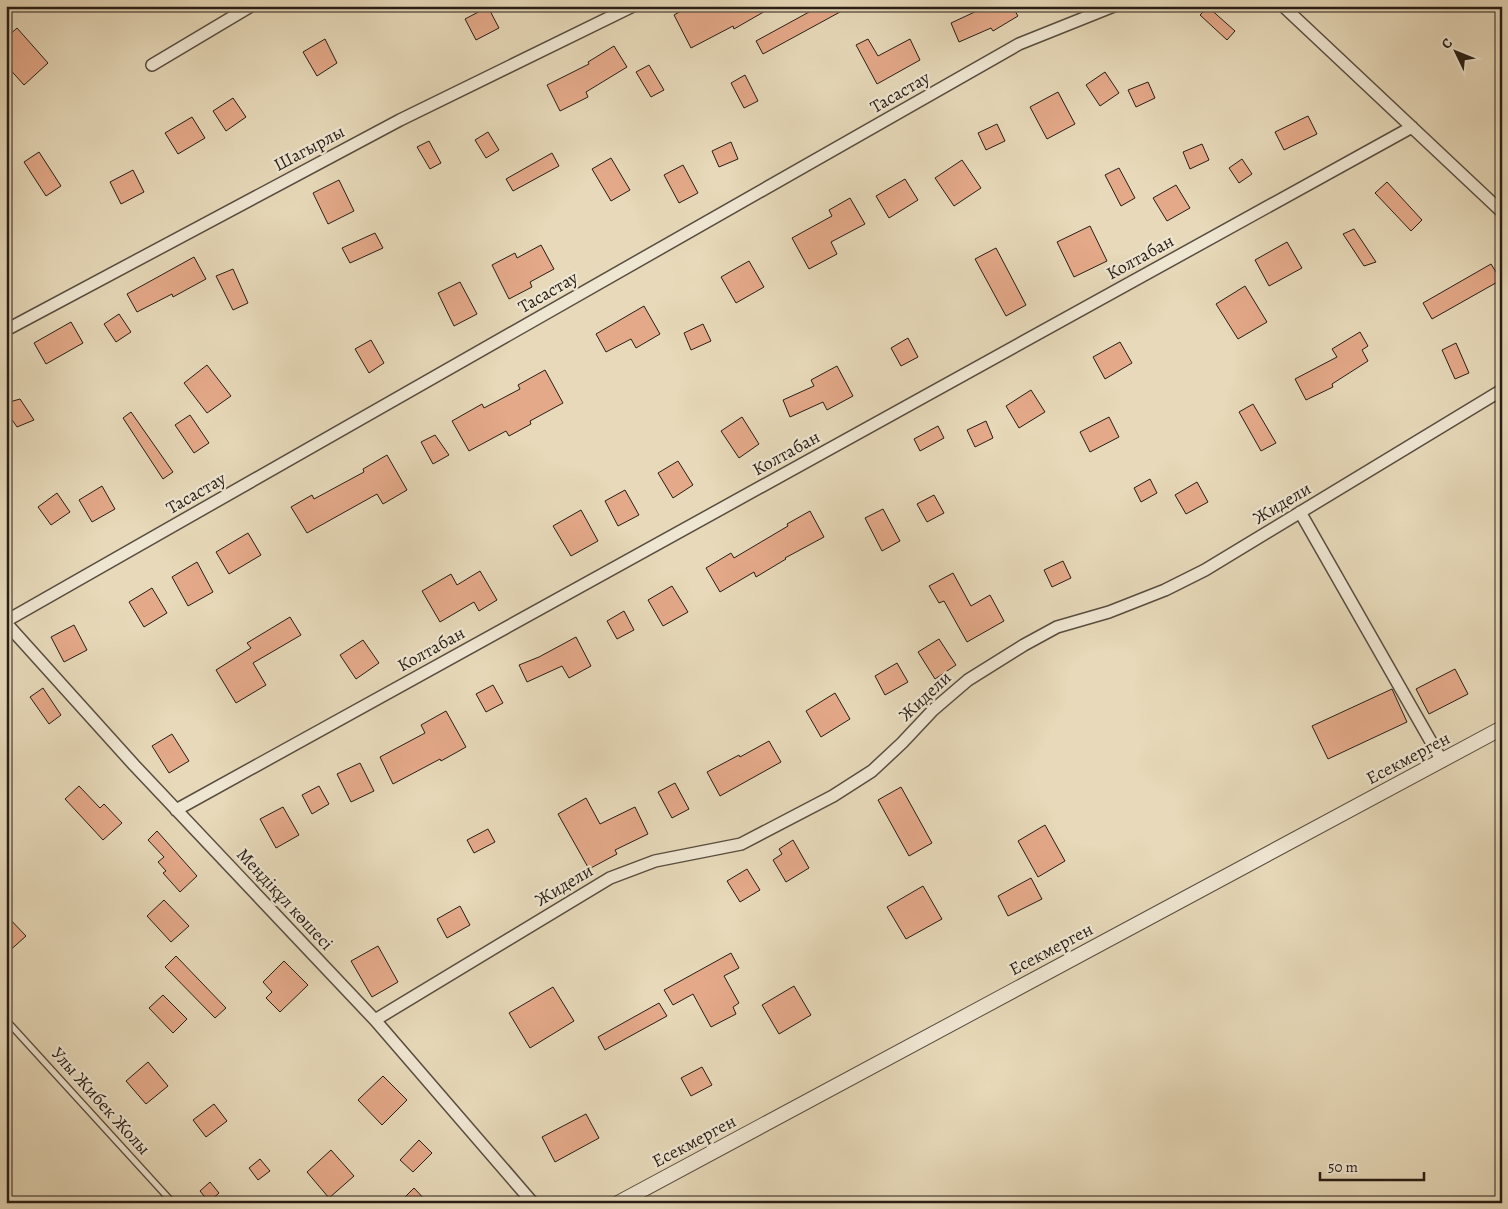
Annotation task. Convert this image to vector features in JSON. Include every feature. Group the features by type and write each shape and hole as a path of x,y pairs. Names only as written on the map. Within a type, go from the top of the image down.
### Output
{"street":[{"path":"152,65 251,6"},
{"name":"Тасастау","path":"6,622 1019,44 1114,6"},
{"path":"1283,6 1502,212"},
{"name":"Шагырлы","path":"6,330 400,120 629,7"},
{"name":"Колтабан","path":"176,810 1412,127"},
{"name":"Жидели","path":"375,1020 610,878 655,861 741,844 833,796 872,771 933,710 968,680 1024,645 1057,627 1109,612 1173,586 1205,570 1502,390"},
{"path":"1300,512 1442,761"},
{"name":"Меңдіқұл көшесі","path":"6,622 121,751 375,1020 533,1203"},
{"name":"Eсекмерген","path":"618,1203 1502,728"}],"lane":[{"name":"Улы Жибек Жолы","path":"6,1020 173,1203"}],"building":[{"path":"690,6 774,6 734,29 733,26 691,48 674,15"},
{"path":"820,6 851,6 763,54 756,41"},
{"path":"977,6 1012,6 1018,16 993,31 991,28 959,42 951,23 979,10"},
{"path":"488,7 499,28 476,40 465,19"},
{"path":"1208,7 1235,31 1227,40 1200,15"},
{"path":"17,28 48,63 24,85 6,65 6,38"},
{"path":"325,39 337,63 317,76 303,52"},
{"path":"868,39 878,56 910,39 920,60 877,84 856,45"},
{"path":"614,46 627,67 586,92 588,97 560,111 547,85 589,64 588,62"},
{"path":"649,65 664,90 651,97 636,72"},
{"path":"1105,72 1119,93 1100,106 1086,85"},
{"path":"745,75 758,101 744,108 731,83"},
{"path":"1148,82 1155,98 1136,107 1128,90"},
{"path":"1058,92 1075,124 1047,139 1030,107"},
{"path":"233,98 246,117 226,131 213,111"},
{"path":"1308,116 1317,134 1284,150 1275,132"},
{"path":"192,117 205,138 178,154 165,133"},
{"path":"997,124 1005,141 986,150 978,133"},
{"path":"488,132 499,150 486,158 475,140"},
{"path":"429,141 441,163 430,169 417,147"},
{"path":"731,142 738,159 719,167 712,151"},
{"path":"1202,144 1209,160 1190,169 1183,152"},
{"path":"39,152 61,186 46,196 24,162"},
{"path":"552,153 559,166 513,191 506,179"},
{"path":"611,158 630,190 611,201 592,169"},
{"path":"1242,159 1252,174 1239,183 1229,168"},
{"path":"962,160 981,188 954,206 935,178"},
{"path":"683,165 698,193 679,203 664,175"},
{"path":"1119,168 1135,198 1121,206 1105,175"},
{"path":"133,170 144,192 121,204 110,182"},
{"path":"905,179 918,200 889,218 876,196"},
{"path":"339,180 354,211 328,224 313,193"},
{"path":"1387,182 1422,220 1411,231 1375,193"},
{"path":"1176,185 1190,208 1167,221 1153,198"},
{"path":"850,198 865,224 831,242 837,254 809,269 792,238 832,216 829,210"},
{"path":"1090,226 1107,261 1074,277 1057,242"},
{"path":"1354,229 1376,262 1364,266 1343,234"},
{"path":"375,233 383,248 350,263 342,248"},
{"path":"1287,242 1302,268 1269,286 1255,260"},
{"path":"541,245 554,269 530,282 532,287 509,299 492,265 515,253 517,258"},
{"path":"996,248 1026,305 1006,316 975,259"},
{"path":"194,257 206,279 173,297 172,294 137,312 127,294"},
{"path":"749,261 764,287 736,303 721,277"},
{"path":"1491,264 1501,280 1432,319 1423,303"},
{"path":"233,269 248,303 233,310 216,276"},
{"path":"460,282 477,314 454,326 438,293"},
{"path":"1245,286 1267,322 1238,339 1216,304"},
{"path":"644,306 660,334 636,348 631,339 606,352 596,334"},
{"path":"119,314 131,332 116,342 104,324"},
{"path":"71,322 83,343 46,364 34,343"},
{"path":"703,324 711,341 691,350 684,333"},
{"path":"1360,332 1368,346 1362,350 1368,361 1332,384 1333,387 1306,400 1295,379 1337,357 1332,349"},
{"path":"908,338 918,357 901,366 891,348"},
{"path":"371,340 384,363 369,373 355,349"},
{"path":"1120,342 1132,363 1105,379 1093,357"},
{"path":"1456,343 1469,373 1455,379 1442,350"},
{"path":"207,365 231,396 207,413 184,383"},
{"path":"837,366 853,396 827,410 823,402 790,417 783,400 814,386 811,380"},
{"path":"545,370 563,403 530,421 531,424 509,436 506,431 469,451 452,421 482,404 484,408 520,389 518,385"},
{"path":"1031,390 1045,412 1019,428 1006,406"},
{"path":"20,399 34,420 17,427 6,411 6,403"},
{"path":"1253,404 1276,443 1261,451 1239,412"},
{"path":"131,412 173,472 163,479 123,418"},
{"path":"190,415 209,443 194,453 175,425"},
{"path":"742,417 759,444 739,458 721,431"},
{"path":"1109,417 1119,437 1090,452 1080,432"},
{"path":"986,421 993,438 975,447 967,430"},
{"path":"938,426 944,438 920,451 914,439"},
{"path":"435,435 449,455 433,464 421,442"},
{"path":"387,455 407,490 383,504 377,494 307,533 291,507 312,495 314,499 364,472 363,469"},
{"path":"678,461 693,485 673,498 658,473"},
{"path":"1150,479 1157,493 1141,502 1134,488"},
{"path":"1197,482 1208,502 1186,514 1175,495"},
{"path":"102,486 115,509 92,522 79,500"},
{"path":"625,490 639,515 618,526 605,501"},
{"path":"57,493 70,512 51,525 38,507"},
{"path":"934,495 944,513 927,522 917,504"},
{"path":"883,509 900,541 882,551 865,518"},
{"path":"581,510 598,541 571,556 553,526"},
{"path":"810,511 824,537 785,558 756,577 754,572 720,592 706,568 731,553 734,558"},
{"path":"248,533 261,555 229,574 216,552"},
{"path":"1063,561 1071,578 1052,587 1044,570"},
{"path":"197,562 213,592 188,606 172,577"},
{"path":"480,571 497,600 479,611 474,602 440,622 422,591 451,574 457,585"},
{"path":"953,573 971,606 990,595 1004,621 967,642 944,601 939,603 929,586"},
{"path":"672,586 688,612 663,626 648,600"},
{"path":"152,588 167,613 144,627 129,602"},
{"path":"624,611 634,630 617,639 607,621"},
{"path":"290,617 301,635 253,663 266,685 236,703 216,670 251,648 247,643"},
{"path":"74,625 87,650 64,662 51,637"},
{"path":"576,637 591,666 569,678 562,666 527,682 519,665 539,657"},
{"path":"939,639 956,665 935,679 918,652"},
{"path":"363,640 379,663 356,679 340,655"},
{"path":"897,663 908,682 885,695 875,676"},
{"path":"1455,669 1468,694 1429,714 1416,689"},
{"path":"493,685 503,703 486,712 476,694"},
{"path":"43,688 61,715 49,724 30,697"},
{"path":"1392,689 1407,722 1328,759 1312,726"},
{"path":"835,693 850,719 821,737 806,711"},
{"path":"446,711 466,747 393,784 380,757 425,733 421,725"},
{"path":"172,734 189,761 169,773 152,746"},
{"path":"769,741 781,762 720,796 707,772"},
{"path":"360,763 374,791 351,802 337,774"},
{"path":"675,783 689,809 672,818 658,792"},
{"path":"79,786 100,808 104,804 122,823 103,840 65,799"},
{"path":"319,786 329,804 312,814 302,795"},
{"path":"901,787 932,843 909,856 878,800"},
{"path":"586,798 600,824 635,807 648,834 615,850 617,854 589,869 558,814"},
{"path":"283,807 299,835 276,848 260,819"},
{"path":"1045,825 1065,861 1038,877 1018,841"},
{"path":"488,829 495,842 474,853 467,840"},
{"path":"157,831 197,876 180,892 163,873 166,871 158,862 164,857 148,840"},
{"path":"793,840 809,868 786,882 773,860 782,854 779,849"},
{"path":"747,869 760,890 740,902 727,881"},
{"path":"1031,878 1042,899 1008,916 998,896"},
{"path":"923,886 942,919 906,939 887,907"},
{"path":"164,900 189,926 171,942 147,916"},
{"path":"460,906 470,925 447,938 437,919"},
{"path":"6,915 26,936 6,954"},
{"path":"378,946 398,982 372,997 351,961"},
{"path":"731,953 739,968 724,976 739,1003 733,1007 736,1014 711,1027 693,994 673,1005 664,990"},
{"path":"176,956 226,1008 215,1018 165,967"},
{"path":"284,961 308,985 280,1012 266,998 272,992 263,982"},
{"path":"794,986 811,1015 779,1034 762,1005"},
{"path":"553,987 574,1021 530,1048 509,1013"},
{"path":"163,995 187,1019 173,1033 149,1008"},
{"path":"659,1003 667,1016 605,1050 598,1037"},
{"path":"148,1062 168,1086 146,1104 126,1081"},
{"path":"702,1067 712,1085 691,1096 681,1078"},
{"path":"383,1076 407,1100 382,1125 358,1100"},
{"path":"214,1104 227,1121 206,1137 193,1120"},
{"path":"586,1114 599,1138 555,1162 542,1137"},
{"path":"419,1140 432,1153 413,1172 400,1160"},
{"path":"331,1150 354,1176 329,1198 307,1172"},
{"path":"260,1159 270,1171 258,1180 249,1168"},
{"path":"210,1182 219,1193 209,1202 200,1191"},
{"path":"414,1188 428,1203 399,1203"}]}
